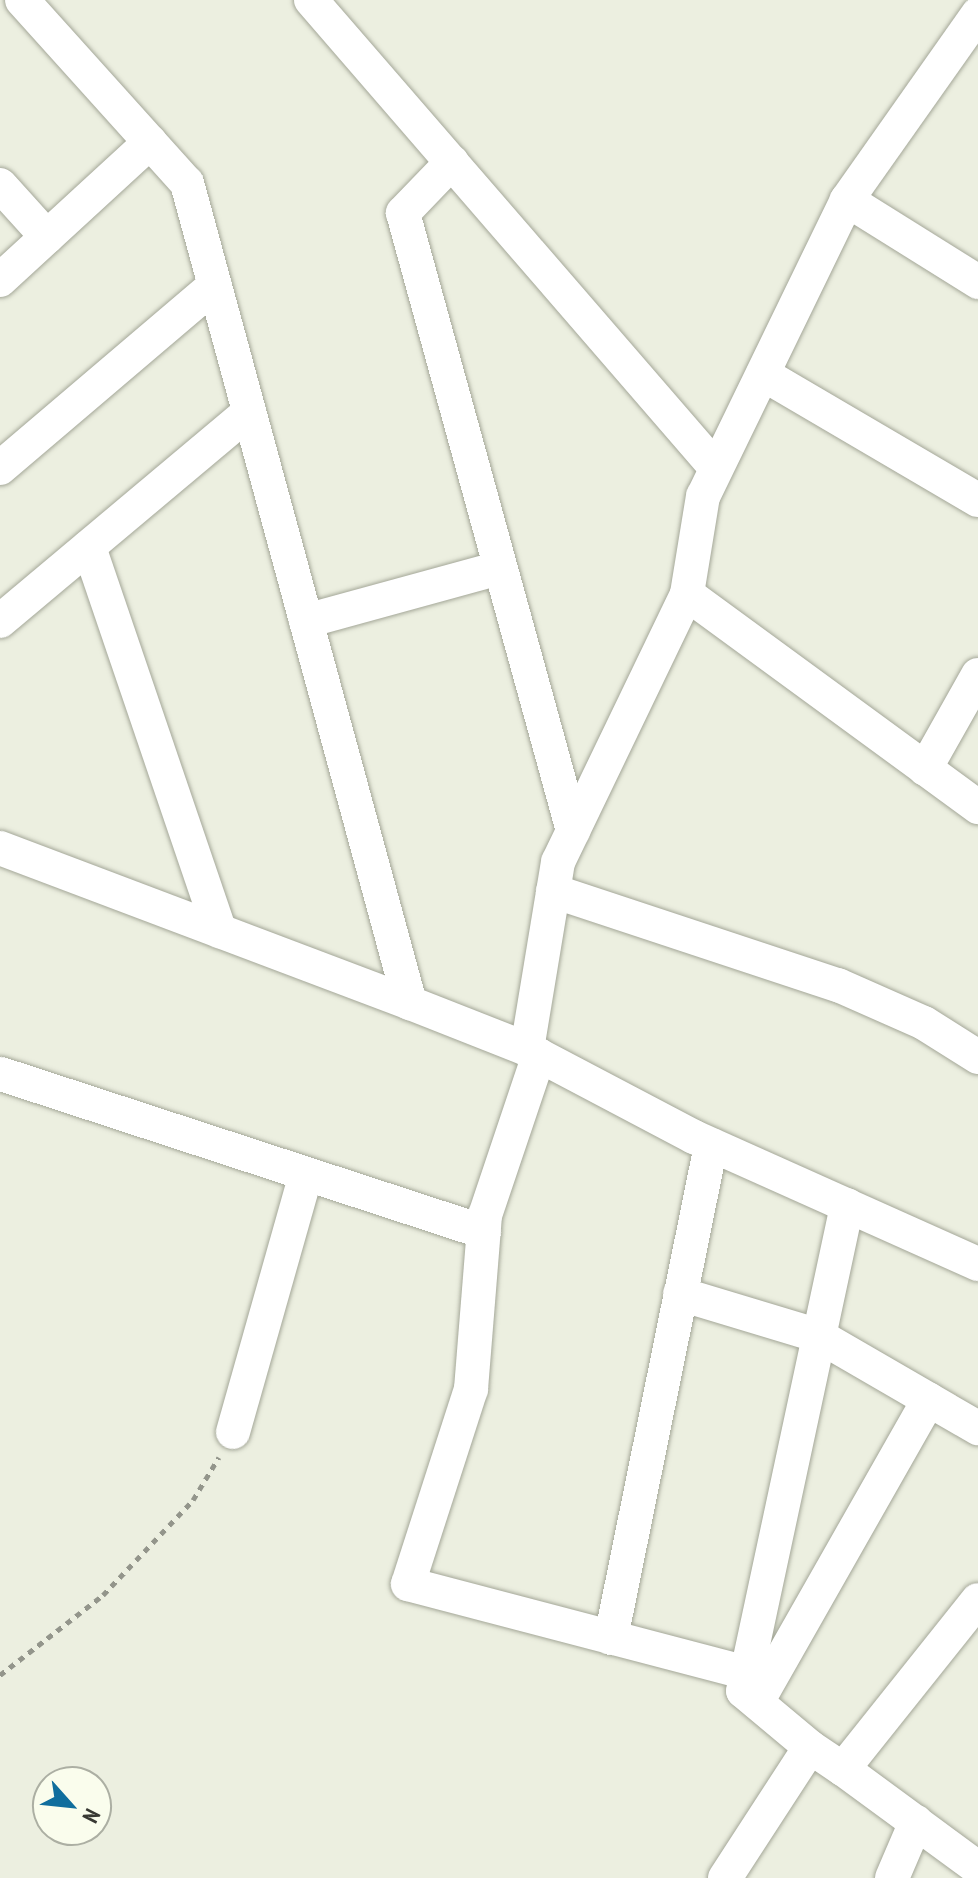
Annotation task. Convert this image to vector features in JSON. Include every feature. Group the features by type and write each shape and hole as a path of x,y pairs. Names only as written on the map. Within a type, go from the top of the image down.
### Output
{"street":[{"path":"311,0 716,468"},
{"path":"38,5 187,183 410,1003"},
{"path":"978,14 847,200 703,496 687,594 558,862 533,1052 484,1232 471,1389 408,1584 611,1638 752,1687 810,1747 978,1868"},
{"path":"0,280 150,142"},
{"path":"452,162 403,213 573,831"},
{"path":"0,185 47,237"},
{"path":"847,200 978,282"},
{"path":"0,468 215,285"},
{"path":"763,374 978,500"},
{"path":"0,621 249,412"},
{"path":"89,547 220,931"},
{"path":"306,621 500,568"},
{"path":"687,594 978,807"},
{"path":"925,769 978,675"},
{"path":"0,848 533,1052 711,1145 978,1264"},
{"path":"553,891 838,985 924,1023 978,1057"},
{"path":"1,1074 484,1232"},
{"path":"611,1638 711,1145"},
{"path":"233,1432 306,1174"},
{"path":"752,1687 847,1205"},
{"path":"680,1294 819,1336 978,1428"},
{"path":"752,1687 929,1399"},
{"path":"843,1769 978,1600"},
{"path":"725,1878 810,1747"},
{"path":"892,1878 916,1822"}],"path":[{"path":"0,1675 103,1595 193,1500 233,1432"}]}
